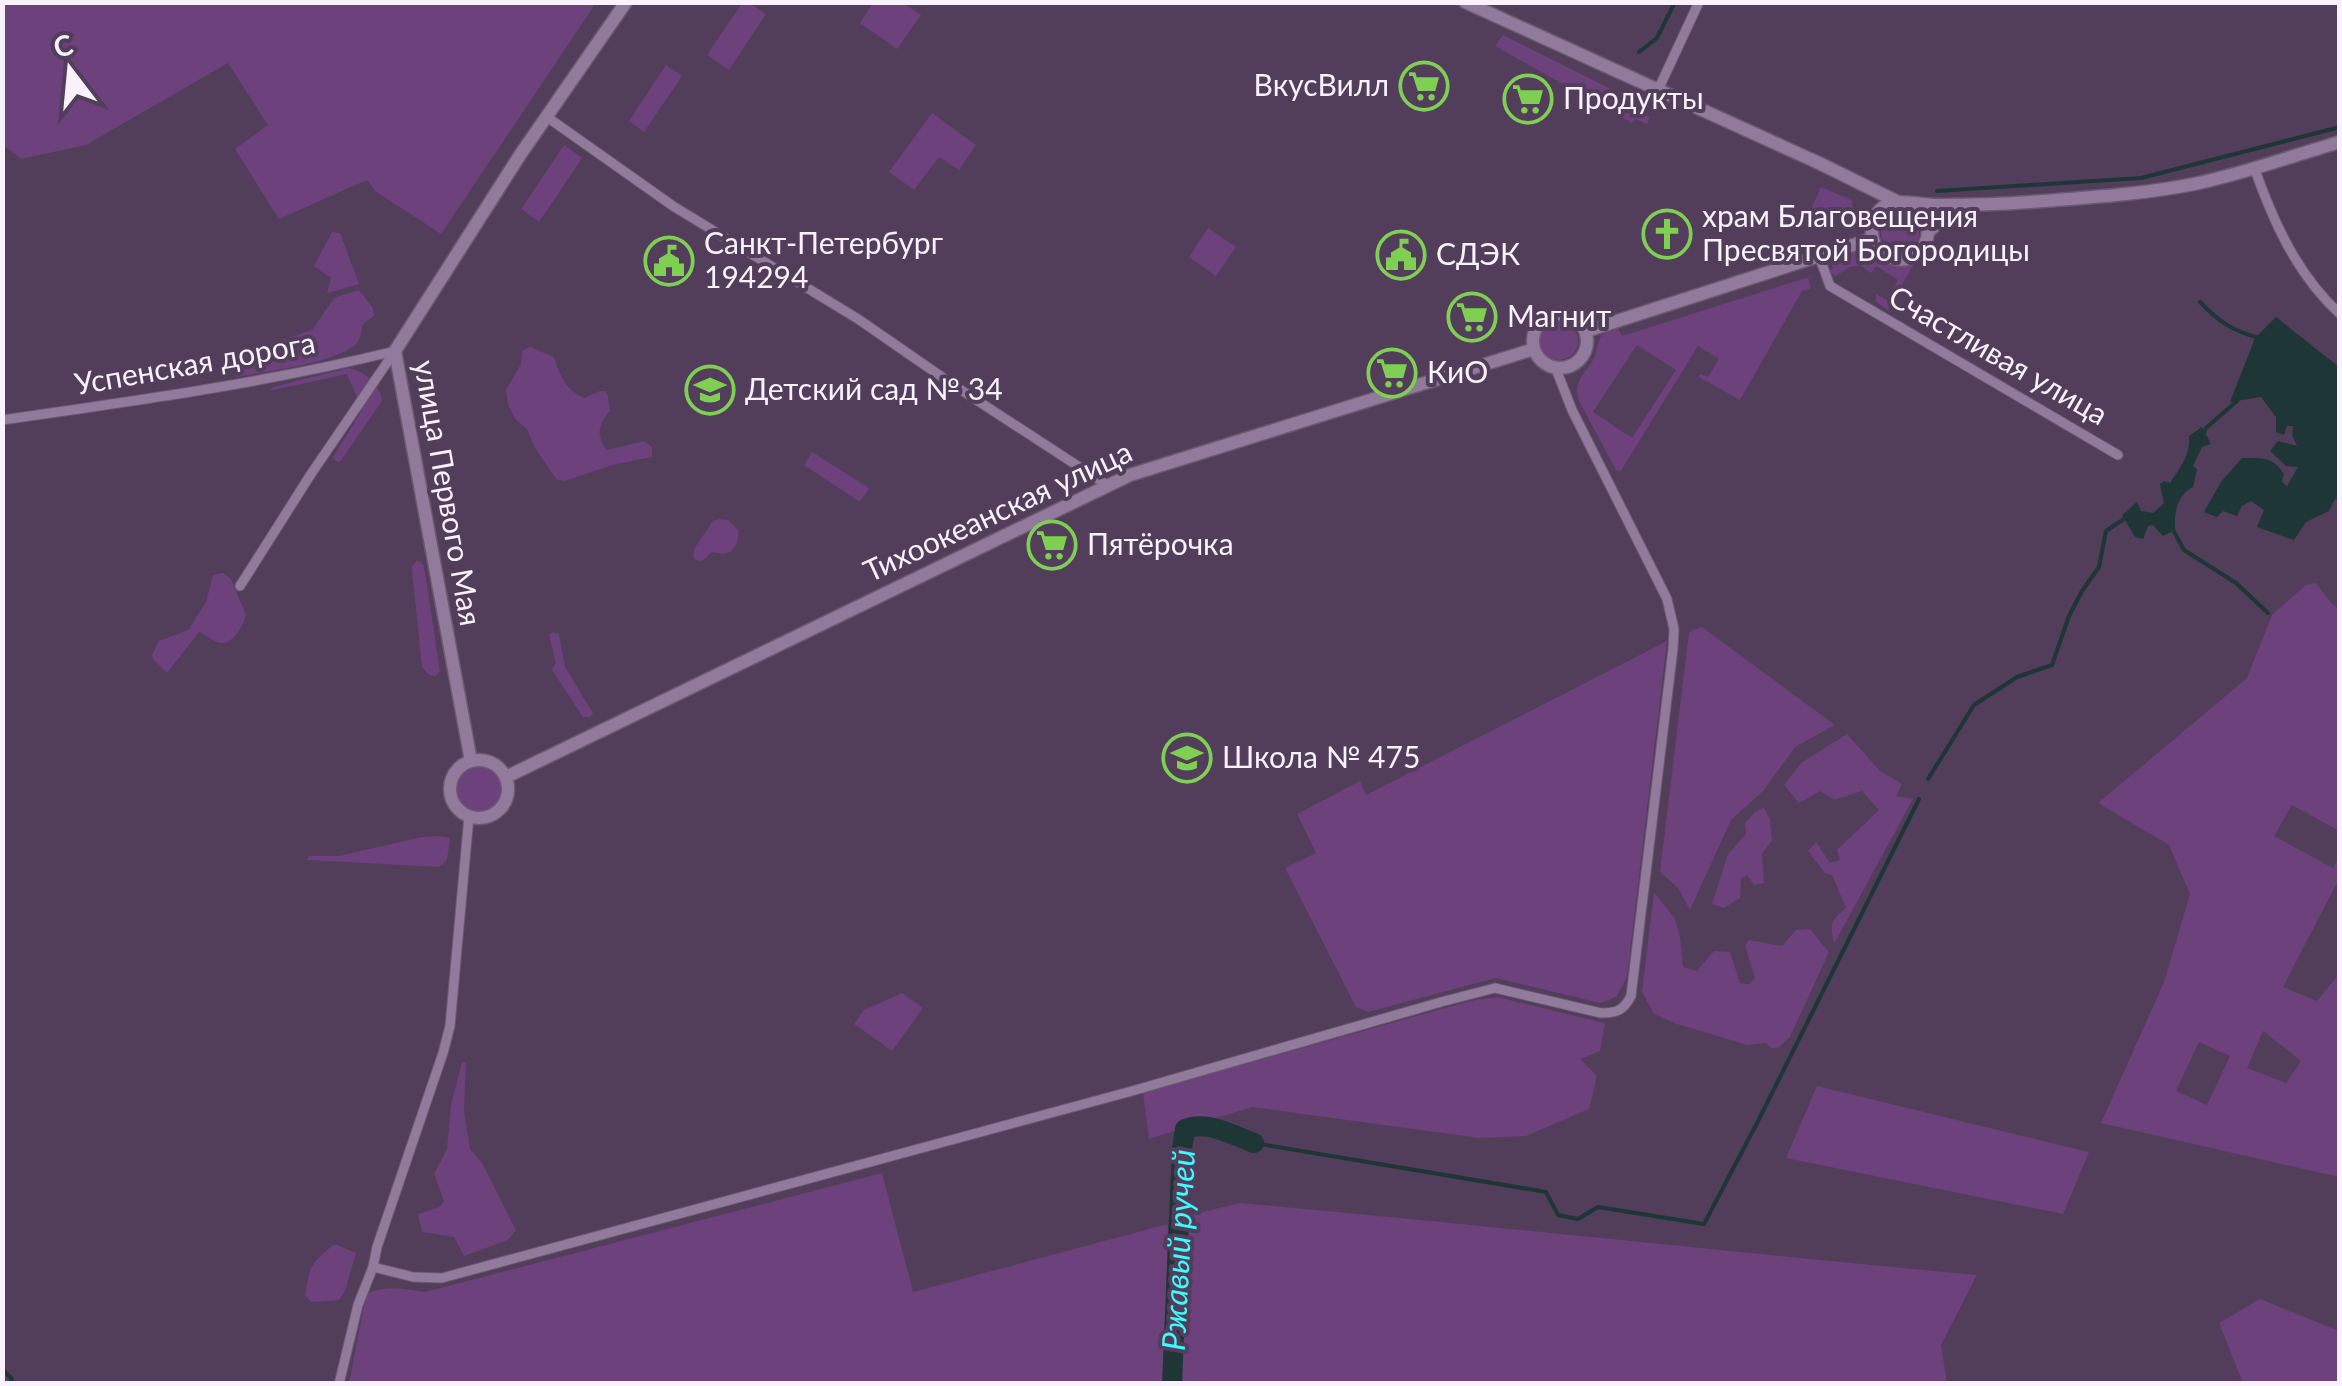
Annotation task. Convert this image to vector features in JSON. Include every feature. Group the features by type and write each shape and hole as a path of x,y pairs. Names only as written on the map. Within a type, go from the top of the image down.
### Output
{"street":[{"name":"улица Первого Мая","path":"470,760 395,351 626,2"},
{"path":"1465,2 1905,203 1924,215 1929,231"},
{"path":"1658,90 1699,2"},
{"path":"547,117 673,206 858,319 1107,484"},
{"path":"1874,219 1881,209 1905,203 1971,205 2136,194 2196,184 2340,142"},
{"path":"2254,167 2293,257 2325,301 2340,314"},
{"path":"1860,183 1872,198 1875,210 1872,239 1883,254 1903,260 1922,250 1929,231 1948,213 1971,205"},
{"path":"1586,331 1872,239"},
{"name":"Счастливая улица","path":"1818,256 1830,286 2118,455"},
{"path":"1554,314 1574,317 1586,331 1586,353 1580,362 1568,368 1556,369 1542,362 1534,349 1536,327 1554,314"},
{"name":"Тихоокеанская улица","path":"506,777 1107,484 1204,450 1534,349"},
{"path":"240,586 395,351"},
{"name":"Успенская дорога","path":"2,420 143,401 395,351"},
{"path":"374,1267 413,1277 442,1278 1495,988 1601,1013 1624,1008 1631,996 1674,629 1667,598 1572,410 1556,369"},
{"path":"470,760 491,762 506,777 506,799 491,816 469,816 454,805 450,788 456,771 470,760"},
{"path":"339,1384 358,1305 374,1267 377,1247 450,1026 469,816"}],"shaded area":[{"path":"2,3 596,3 441,234 375,191 367,180 279,219 235,149 268,125 228,63 86,145 21,159 3,145"},
{"path":"742,3 766,14 729,70 707,55"},
{"path":"873,3 903,3 921,15 897,49 860,23"},
{"path":"1503,35 1641,104 1638,111 1650,117 1647,124 1635,119 1632,123 1495,46"},
{"path":"666,65 682,76 644,132 629,121"},
{"path":"932,113 976,145 959,170 939,157 914,190 889,172"},
{"path":"564,145 582,158 539,222 521,209"},
{"path":"1821,187 1852,200 1850,218 1813,227 1811,209"},
{"path":"1900,213 1914,218 1919,232 1914,246 1900,251 1886,246 1881,232 1886,218"},
{"path":"1208,228 1236,247 1216,276 1189,257"},
{"path":"332,232 340,233 359,284 327,293 331,278 314,266"},
{"path":"1856,252 1891,264 1914,264 1888,310 1876,302 1876,294 1887,300 1898,280 1876,266 1871,273 1860,265 1836,276 1828,271 1833,269 1831,263"},
{"path":"1822,273 1808,278 1811,289 1802,291 1740,400 1699,377 1708,377 1719,359 1698,346 1620,471 1616,470 1577,392 1602,335 1618,329 1622,336","holes":["1637,345 1676,370 1632,438 1593,412"]},
{"path":"359,290 373,308 374,316 363,324 354,346 315,362 236,377 232,357 312,330 334,298"},
{"path":"2276,317 2339,367 2339,501 2335,499 2329,511 2306,522 2294,540 2257,527 2264,510 2251,501 2242,506 2237,516 2223,511 2217,517 2204,512 2221,482 2242,458 2271,461 2284,474 2282,482 2287,486 2298,467 2286,466 2270,451 2278,441 2297,446 2293,426 2287,426 2284,435 2276,432 2276,417 2261,397 2230,402 2255,338"},
{"path":"1559,322 1572,328 1578,341 1572,354 1559,360 1546,354 1540,341 1546,328"},
{"path":"530,347 554,357 564,381 578,395 584,398 605,391 610,411 600,434 607,450 644,441 652,447 652,457 565,481 556,479 508,405 506,390 521,364 522,351"},
{"path":"348,368 371,379 382,401 340,462 333,457 362,410 347,374 269,391"},
{"path":"2202,427 2211,444 2202,447 2193,466 2197,469 2193,487 2178,505 2175,530 2163,536 2153,525 2148,526 2143,539 2135,537 2122,515 2137,502 2141,511 2153,513 2164,503 2160,484 2170,483 2187,455 2189,436"},
{"path":"812,452 869,488 860,502 804,465"},
{"path":"728,520 739,531 735,548 696,560 694,549 713,521"},
{"path":"416,561 424,566 440,671 436,676 422,667 412,571"},
{"path":"223,573 231,579 246,615 239,631 231,640 220,643 199,632 167,673 152,655 159,641 188,630 206,602 213,575"},
{"path":"2316,583 2339,609 2339,831 2292,805 2274,836 2333,868 2339,857 2339,879 2283,987 2317,1001 2339,974 2339,1177 2101,1123 2164,982 2190,894 2169,845 2098,803 2247,678 2272,615 2306,585","holes":["2263,1031 2301,1061 2286,1083 2247,1068","2199,1042 2230,1056 2207,1105 2176,1091"]},
{"path":"1702,627 1835,725 1795,747 1764,790 1731,820 1690,910 1678,888 1660,872 1689,632"},
{"path":"559,634 565,667 593,713 590,717 583,717 552,670 556,663 549,635"},
{"path":"1667,641 1627,977 1616,997 1600,1003 1496,978 1368,1012 1356,1007 1285,868 1316,853 1297,814 1360,781 1366,795"},
{"path":"1847,734 1880,771 1902,784 1896,796 1913,799 1834,944 1832,923 1846,908 1832,875 1825,873 1808,851 1816,842 1830,863 1840,860 1837,850 1879,810 1862,791 1834,800 1820,791 1799,803 1784,785 1801,763"},
{"path":"479,766 495,773 502,789 495,805 479,812 463,805 456,789 463,773"},
{"path":"1764,807 1772,840 1762,854 1764,883 1754,885 1747,875 1741,879 1740,898 1724,908 1712,904 1728,854 1746,834 1745,823"},
{"path":"439,836 450,838 447,860 439,867 307,860 309,856 338,856"},
{"path":"1654,892 1675,919 1683,967 1697,971 1714,951 1730,952 1740,983 1749,984 1755,978 1745,946 1749,940 1782,946 1796,930 1810,929 1829,952 1790,1037 1778,1048 1766,1043 1747,1045 1654,1014 1642,992"},
{"path":"902,993 923,1008 892,1051 854,1024 864,1010"},
{"path":"1497,997 1605,1023 1600,1051 1580,1059 1597,1076 1589,1109 1526,1136 1479,1138 1252,1107 1149,1139 1143,1093"},
{"path":"462,1062 466,1062 464,1111 470,1149 482,1163 516,1230 508,1240 464,1256 454,1237 422,1232 418,1214 440,1207 444,1201 434,1174 447,1149 451,1105"},
{"path":"1817,1086 2089,1152 2063,1214 1786,1158"},
{"path":"882,1173 913,1292 1168,1224 1164,1383 349,1383 369,1293 389,1288 425,1292"},
{"path":"1239,1203 1977,1275 1941,1345 1947,1383 1180,1383 1187,1216"},
{"path":"333,1245 356,1253 345,1291 339,1300 311,1302 305,1295 310,1272"},
{"path":"2260,1299 2339,1331 2339,1383 2243,1383 2219,1323"}],"waterway":[{"path":"1639,52 1657,38 1675,2"},
{"path":"1937,191 2141,178 2340,127"},
{"path":"2200,302 2227,325 2259,338"},
{"path":"2203,435 2238,400"},
{"path":"1928,779 1974,705 2017,677 2052,665 2069,616 2099,567 2106,531 2127,517"},
{"path":"2172,528 2184,550 2236,583 2268,613"},
{"path":"1254,1143 1546,1192 1558,1215 1578,1219 1598,1207 1704,1224 1919,799"},
{"name":"Ржавый ручей","path":"1172,1384 1185,1129 1211,1127 1254,1143"},
{"path":"2,1369 12,1379 9,1384"}],"place":[{"name":"ВкусВилл","path":"1424,86"},
{"name":"Продукты","path":"1528,99"},
{"name":"храм Благовещения Пресвятой Богородицы","path":"1667,234"},
{"name":"СДЭК","path":"1401,255"},
{"name":"Санкт-Петербург 194294","path":"669,261"},
{"name":"Магнит","path":"1472,317"},
{"name":"КиО","path":"1392,373"},
{"name":"Детский сад № 34","path":"710,390"},
{"name":"Пятёрочка","path":"1052,545"},
{"name":"Школа № 475","path":"1187,758"}]}
